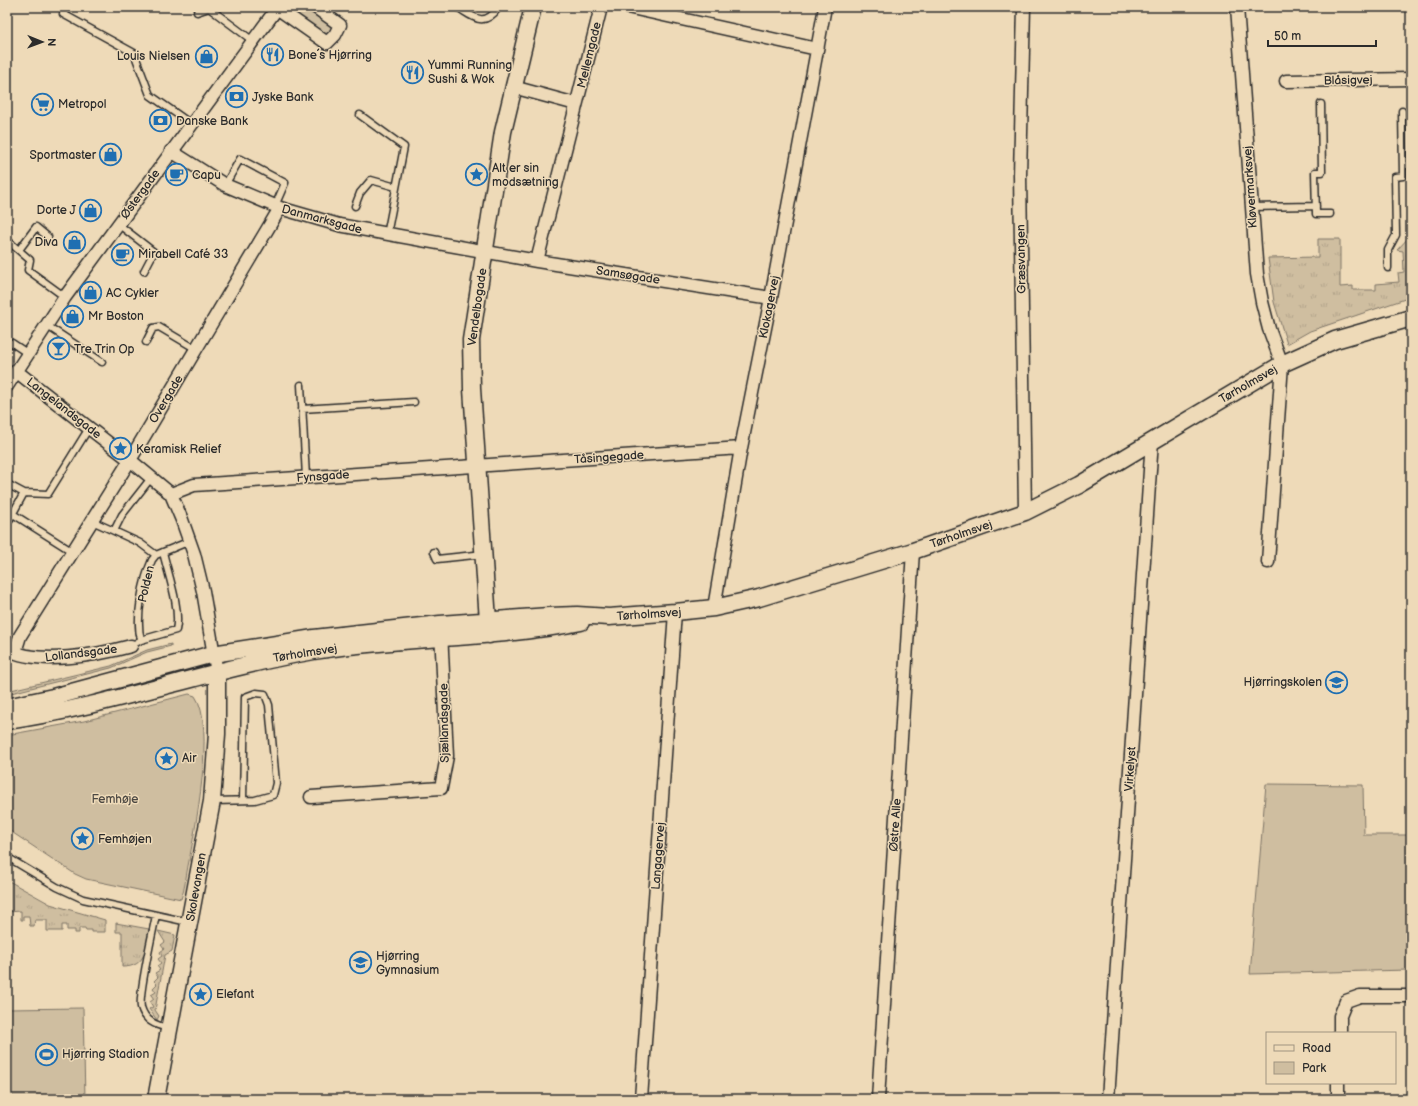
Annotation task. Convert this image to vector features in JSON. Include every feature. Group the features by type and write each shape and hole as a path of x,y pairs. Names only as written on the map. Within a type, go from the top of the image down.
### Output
{"street":[{"path":"278,8 327,43 335,35 340,24 315,7"},
{"name":"Vendelbogade","path":"489,628 472,389 471,340 502,132 533,7"},
{"name":"Mellemgade","path":"537,261 601,7"},
{"path":"627,7 817,49"},
{"name":"Klokagervej","path":"714,608 741,448 771,298 825,7"},
{"name":"Græsvangen","path":"1024,7 1020,175 1025,512"},
{"name":"Kløvermarksvej","path":"1237,7 1257,274 1269,329 1282,364"},
{"name":"Østergade","path":"7,386 27,353 65,297 171,151 278,8"},
{"name":"Blåsigvej","path":"1286,81 1411,79"},
{"name":"Mellemgade","path":"513,87 576,104"},
{"name":"Danmarksgade","path":"171,151 225,185 278,207 340,225 387,235 485,252"},
{"name":"Overgade","path":"10,651 130,460 278,207"},
{"name":"Samsøgade","path":"485,252 771,298"},
{"name":"Tørholmsvej","path":"7,707 53,697 213,654 330,636 489,628 550,629 609,617 714,608 759,598 913,551 1025,512 1079,485 1152,440 1282,364 1335,340 1411,318"},
{"name":"Tørholmsvej","path":"1268,562 1282,364"},
{"name":"Langelandsgade","path":"16,371 130,460"},
{"name":"Virkelyst","path":"1108,1099 1152,440"},
{"name":"Tåsingegade","path":"478,465 741,448"},
{"path":"130,460 170,494 190,541 203,592 217,673"},
{"name":"Fynsgade","path":"170,494 194,485 478,465"},
{"name":"Østre Alle","path":"878,1099 913,551"},
{"name":"Langagervej","path":"641,1099 675,612"},
{"name":"Tørholmsvej","path":"7,721 95,705 247,664 315,650 441,631"},
{"name":"Sjællandsgade","path":"311,797 441,788 446,756 441,631"},
{"name":"Lollandsgade","path":"10,651 41,659 110,652 136,643"},
{"name":"Skolevangen","path":"156,1099 212,801 217,734 217,673"},
{"path":"1340,1032 1340,1016 1346,1002 1360,996 1411,996"},
{"path":"1338,1084 1338,1099"}],"lane":[{"path":"457,7 478,19 486,19 499,7"},
{"path":"197,12 210,8 253,41"},
{"path":"63,14 134,53 150,95 191,124"},
{"path":"1321,104 1322,172 1315,172 1316,214 1330,214"},
{"path":"1388,268 1388,250 1396,235 1395,176 1403,176 1402,111"},
{"path":"360,115 404,147 387,235"},
{"path":"225,185 240,159 285,182 278,207"},
{"path":"1403,165 1411,165"},
{"path":"355,206 360,193 371,180 396,187"},
{"path":"1252,207 1316,206"},
{"path":"118,224 154,252 144,271"},
{"path":"19,250 36,227 48,236"},
{"path":"7,240 30,260 28,270 65,297"},
{"path":"46,325 102,362"},
{"path":"146,342 154,328 160,327 196,349"},
{"path":"12,343 27,353"},
{"path":"301,384 306,477"},
{"path":"302,409 414,402"},
{"path":"7,484 24,493 48,494 90,428"},
{"path":"114,531 122,516 151,478"},
{"path":"7,524 24,493"},
{"path":"13,514 73,552"},
{"path":"92,521 140,543 156,555"},
{"name":"Polden","path":"136,643 139,630 139,612 149,566 156,555 190,541"},
{"path":"136,643 176,630 178,623 177,612 163,552"},
{"path":"434,552 437,559 484,554"},
{"path":"212,801 255,800 273,794 276,783 269,705 264,694 256,693 245,698 244,800"},
{"path":"7,857 57,887 83,899 190,922"},
{"path":"156,915 141,1006 150,1022 157,1026 170,1028"}],"green space":[{"path":"300,7 313,7 337,26 326,39 294,15"},
{"path":"1411,235 1411,289 1405,299 1310,331 1287,344 1274,302 1268,258 1318,257 1318,239 1340,239 1340,287 1353,286 1353,290 1376,290 1376,284 1399,282 1398,273 1404,272 1403,251 1397,250"},
{"path":"171,644 171,646 147,652 111,668 7,694 7,691 111,666 147,650"},
{"name":"Femhøje","path":"189,694 195,696 201,710 204,730 204,753 199,804 181,899 86,879 75,874 7,829 7,735 84,721"},
{"path":"1266,784 1363,785 1364,835 1411,835 1411,966 1408,970 1250,974"},
{"path":"7,880 50,904 105,920 105,932 91,932 91,930 86,930 85,928 79,928 79,933 75,933 75,930 67,930 67,925 62,925 62,931 47,931 47,920 35,920 34,926 30,926 29,916 23,916 23,920 21,920 21,911 7,912"},
{"path":"116,923 149,929 143,956 136,964 122,967 122,932 116,932"},
{"path":"158,931 175,935 172,951 165,955 155,1010 159,1016 157,1020 149,1009 153,1007 150,1002 154,999 151,995 156,992 153,988 157,984 154,981 158,977 155,973 160,970 157,966 161,963 158,959 162,956 160,952 164,949 161,945 165,942"},
{"name":"Hjørring Stadion","path":"83,1008 85,1099 7,1099 7,1009"}],"place":[{"name":"Bone´s Hjørring","path":"273,55"},
{"name":"Louis Nielsen","path":"206,56"},
{"name":"Yummi Running Sushi & Wok","path":"413,72"},
{"name":"Jyske Bank","path":"237,97"},
{"name":"Metropol","path":"42,104"},
{"name":"Danske Bank","path":"160,121"},
{"name":"Sportmaster","path":"111,155"},
{"name":"Capu","path":"177,175"},
{"name":"Alt er sin modsætning","path":"477,175"},
{"name":"Dorte J","path":"91,210"},
{"name":"Diva","path":"74,242"},
{"name":"Mirabell Café 33","path":"123,254"},
{"name":"AC Cykler","path":"91,293"},
{"name":"Mr Boston","path":"73,316"},
{"name":"Tre Trin Op","path":"58,349"},
{"name":"Keramisk Relief","path":"121,449"},
{"name":"Hjørringskolen","path":"1337,682"},
{"name":"Air","path":"166,758"},
{"name":"Femhøjen","path":"83,839"},
{"name":"Hjørring Gymnasium","path":"361,963"},
{"name":"Elefant","path":"200,994"},
{"name":"Hjørring Stadion","path":"46,1054"}]}
